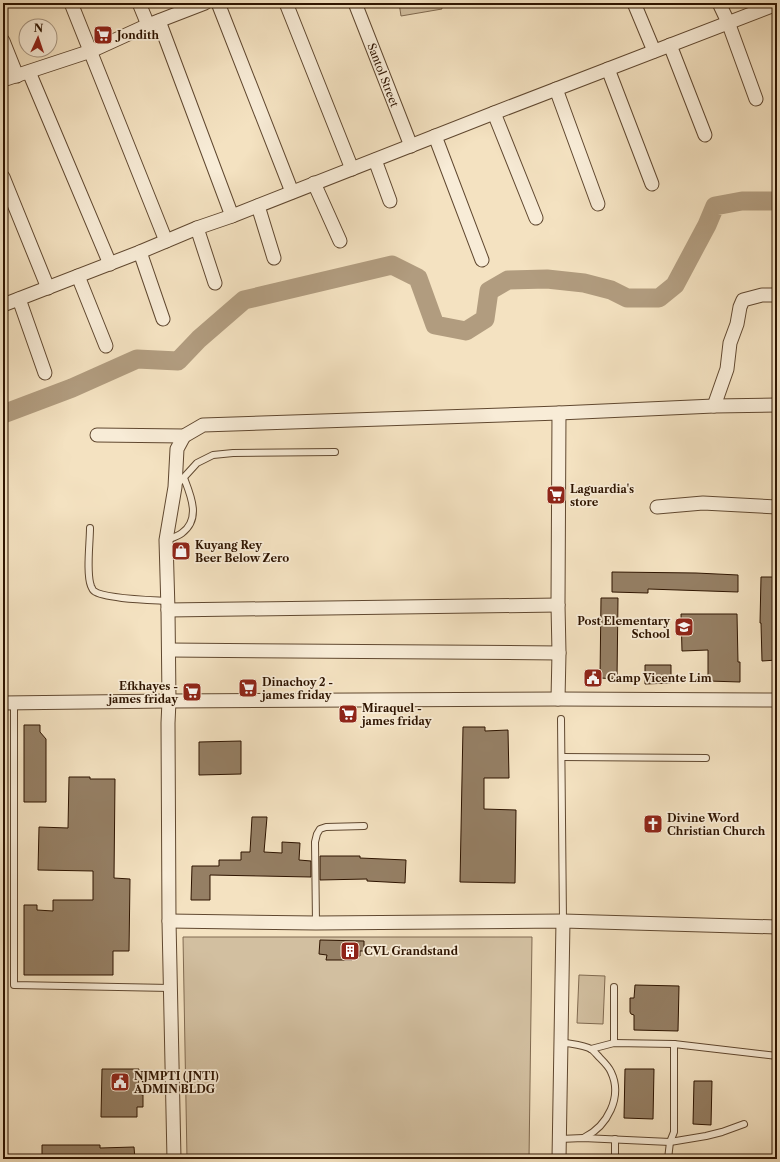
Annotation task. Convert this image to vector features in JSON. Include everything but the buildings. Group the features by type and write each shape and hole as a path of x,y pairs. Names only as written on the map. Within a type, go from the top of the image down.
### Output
{"street":[{"path":"71,3 166,241"},
{"path":"139,3 153,23 232,216"},
{"path":"3,80 91,51 153,23 205,3"},
{"path":"218,3 292,192"},
{"path":"286,3 352,169"},
{"name":"Santol Street","path":"355,3 411,146"},
{"path":"634,3 654,51"},
{"path":"719,3 728,22 756,99"},
{"path":"3,305 110,264 197,228 258,206 777,4"},
{"path":"3,40 23,74 110,264"},
{"path":"670,45 705,135"},
{"path":"608,69 652,184"},
{"path":"556,89 598,204"},
{"path":"494,113 536,218"},
{"path":"435,136 482,260"},
{"path":"374,160 390,201"},
{"path":"3,177 48,288"},
{"path":"314,183 340,241"},
{"path":"258,206 274,258"},
{"path":"197,228 215,283"},
{"path":"140,252 163,319"},
{"path":"78,276 106,346"},
{"path":"714,406 727,369 730,343 737,324 740,306 744,300 762,295 777,295"},
{"path":"19,299 46,373"},
{"path":"97,436 184,436 203,425 777,405"},
{"path":"558,699 560,653 558,605 559,413"},
{"path":"174,1159 169,921 169,650 166,540 179,482 177,449 184,436"},
{"path":"657,507 703,503 777,507"},
{"path":"168,606 558,605"},
{"path":"169,650 560,653"},
{"path":"9,703 558,699 777,700"},
{"path":"169,921 316,923 563,921 777,927"},
{"path":"559,1159 563,921"}],"lane":[{"path":"166,540 181,533 190,524 193,516 191,495 179,482 197,463 213,455 233,453 335,452"},
{"path":"90,528 89,573 91,585 94,591 101,595 168,606"},
{"path":"9,703 14,985 171,988"},
{"path":"561,719 563,921"},
{"path":"562,757 706,758"},
{"path":"316,923 317,834 320,829 364,826"},
{"path":"614,987 614,1043"},
{"path":"560,1042 591,1049 614,1043 674,1044 777,1056"},
{"path":"668,1159 670,1142 674,1132 674,1044"},
{"path":"583,1138 591,1134 603,1123 613,1105 614,1095 614,1084 611,1072 606,1064 591,1049"},
{"path":"560,1139 583,1138 670,1142 711,1134 744,1124"},
{"path":"615,1140 615,1159"}],"shaded area":[{"path":"399,3 441,3 442,9 401,16"},
{"path":"183,937 532,937 529,1159 187,1159"},
{"path":"579,975 605,976 603,1024 577,1023"}],"waterway":[{"path":"3,414 72,388 137,359 178,361 199,339 244,300 392,265 418,278 435,325 466,331 485,319 489,291 508,280 547,279 584,283 611,290 627,298 659,298 675,285 707,225 715,206 742,201 777,201"}],"place":[{"name":"Jondith","path":"103,35"},
{"name":"Laguardia's store","path":"556,495"},
{"name":"Kuyang Rey Beer Below Zero","path":"181,551"},
{"name":"Post Elementary School","path":"684,627"},
{"name":"Camp Vicente Lim","path":"593,678"},
{"name":"Dinachoy 2 - james friday","path":"248,688"},
{"name":"Efkhayes - james friday","path":"192,692"},
{"name":"Miraquel - james friday","path":"348,714"},
{"name":"Divine Word Christian Church","path":"653,824"},
{"name":"CVL Grandstand","path":"350,951"},
{"name":"NJMPTI (JNTI) ADMIN BLDG","path":"120,1082"}]}
